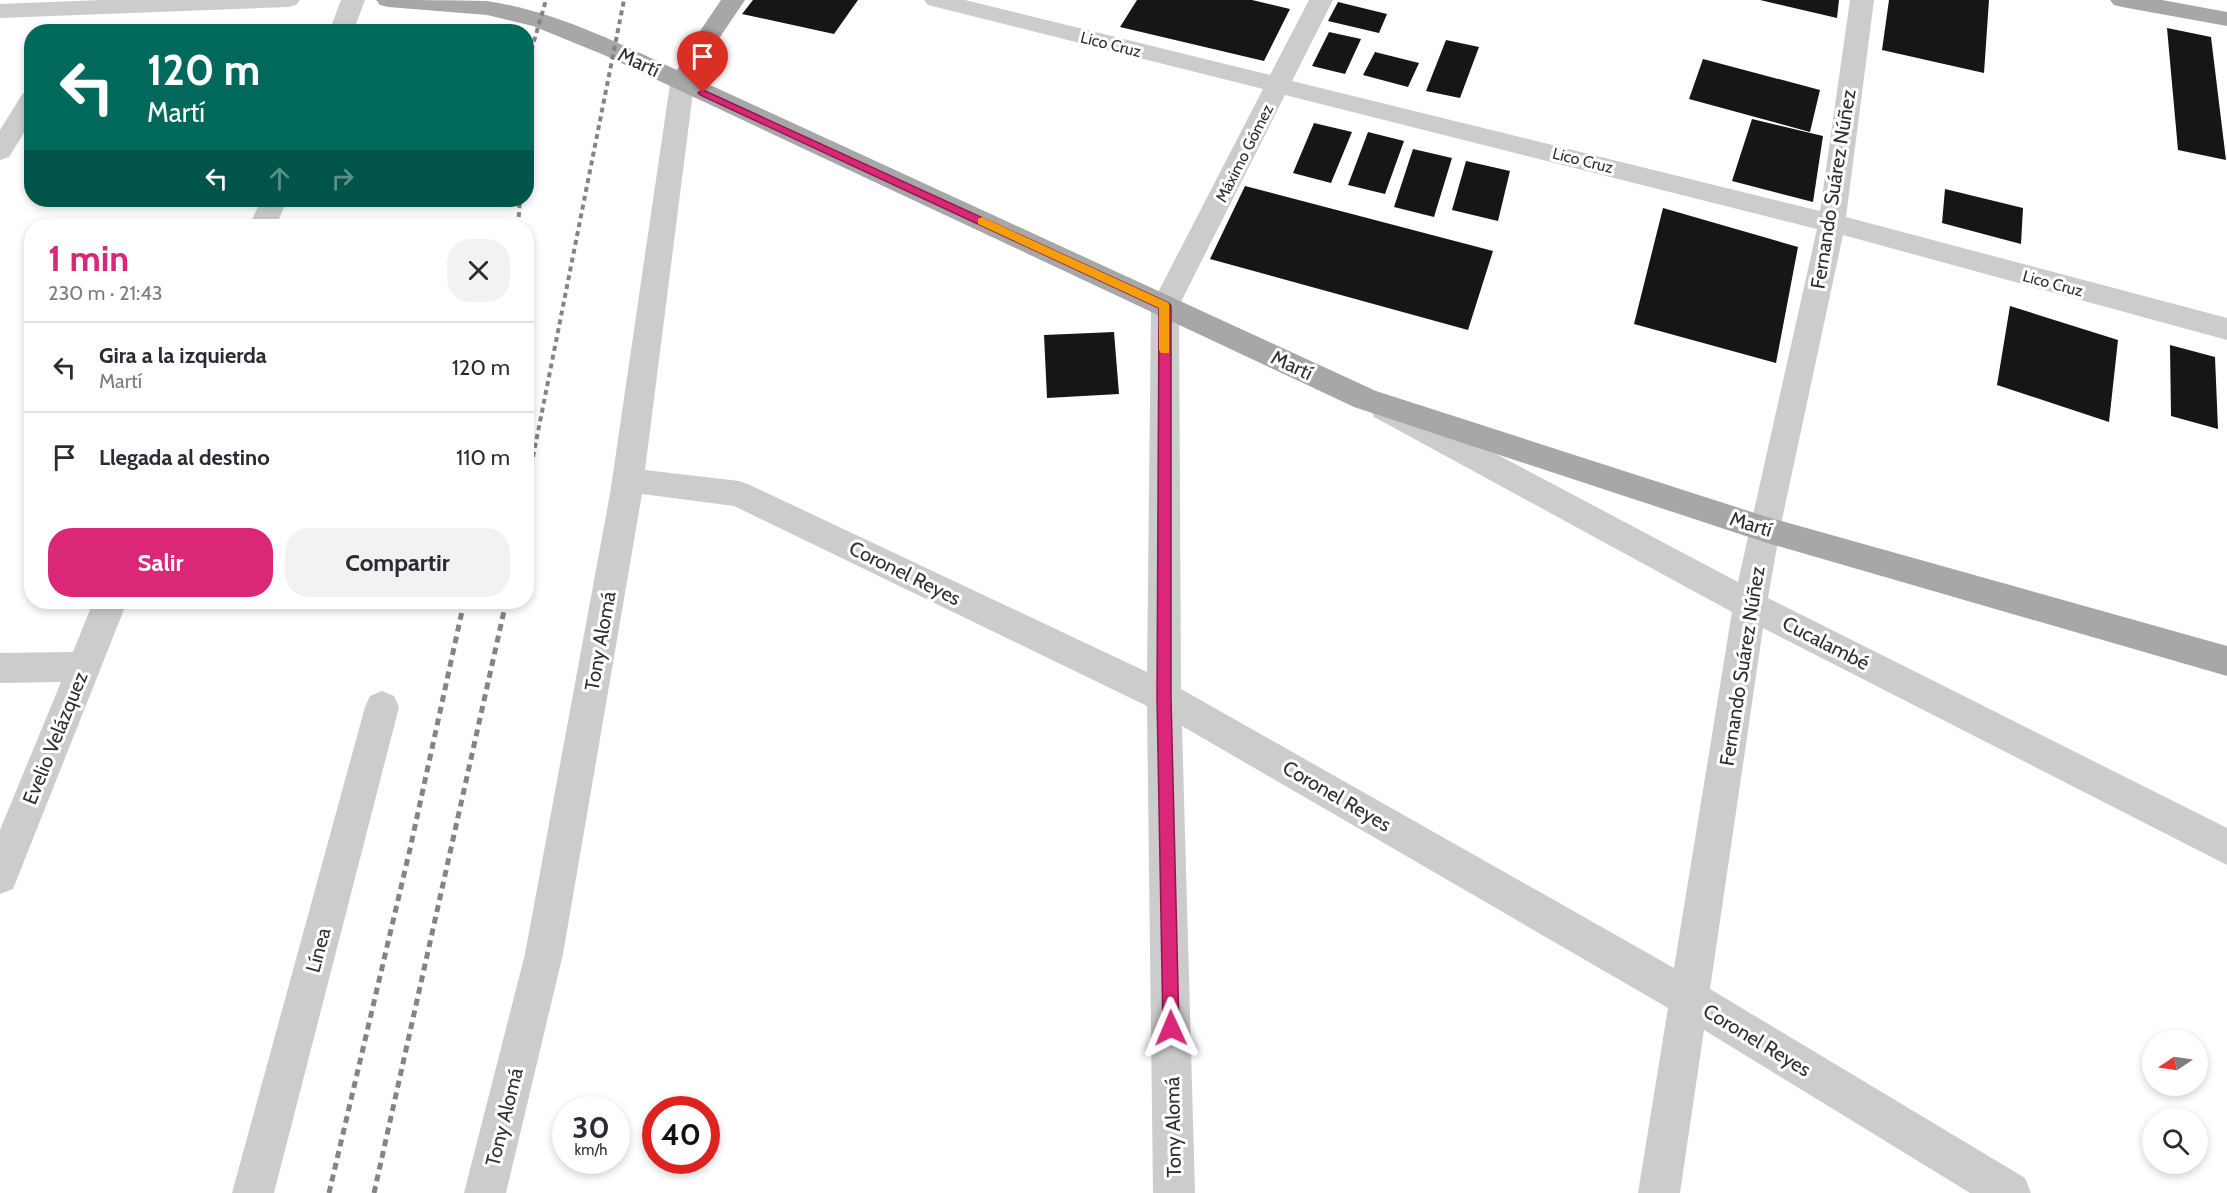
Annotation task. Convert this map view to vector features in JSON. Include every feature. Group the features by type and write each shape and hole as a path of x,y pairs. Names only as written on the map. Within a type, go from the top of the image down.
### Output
{"main road":[{"name":"Martí","path":"388,0 487,8 540,20 643,62 682,84 1365,399 1764,529 2227,661"},
{"path":"682,84 702,46 733,0"},
{"path":"2122,0 2227,19"}],"street":[{"path":"0,11 288,0"},
{"path":"344,24 353,0"},
{"name":"Lico Cruz","path":"936,0 1832,223 2227,329"},
{"name":"Máximo Gómez","path":"1165,306 1321,0"},
{"name":"Fernando Suárez Núñez","path":"1659,1193 1750,605 1764,529 1832,223 1862,0"},
{"path":"77,24 86,8"},
{"name":"Tony Alomá","path":"485,1193 544,954 628,480 682,84"},
{"path":"0,151 24,112"},
{"name":"Tony Alomá","path":"1165,306 1164,697 1174,1193"},
{"name":"Cucalambé","path":"1365,399 1750,605 2227,847"},
{"name":"Coronel Reyes","path":"628,480 739,494 1164,697 1690,999 2010,1193"},
{"name":"Evelio Velázquez","path":"0,876 107,609"},
{"path":"0,668 83,667"},
{"name":"Línea","path":"253,1193 382,707"}],"building":[{"path":"753,0 858,0 834,34 742,14"},
{"path":"1137,0 1252,0 1290,9 1264,61 1120,27"},
{"path":"1760,0 1839,0 1837,18"},
{"path":"1889,0 1989,0 1984,73 1882,50"},
{"path":"1338,2 1387,14 1379,33 1328,21"},
{"path":"2167,28 2211,37 2226,160 2178,150"},
{"path":"1329,32 1361,39 1345,74 1312,66"},
{"path":"1446,40 1479,47 1460,98 1426,91"},
{"path":"1375,52 1419,63 1408,87 1363,75"},
{"path":"1703,59 1820,90 1810,132 1689,99"},
{"path":"1752,119 1823,136 1813,202 1732,181"},
{"path":"1314,123 1352,132 1331,183 1293,173"},
{"path":"1368,132 1404,141 1385,194 1348,185"},
{"path":"1413,149 1452,158 1434,217 1394,207"},
{"path":"1466,161 1510,171 1498,221 1452,210"},
{"path":"1245,186 1493,251 1468,330 1210,259"},
{"path":"1945,189 2023,208 2021,244 1942,223"},
{"path":"1663,208 1798,247 1776,363 1634,324"},
{"path":"2010,306 2118,340 2109,422 1997,385"},
{"path":"1114,332 1119,394 1047,398 1044,335"},
{"path":"2170,345 2215,357 2218,429 2171,416"}],"railway":[{"path":"534,41 546,0"},
{"path":"534,452 624,0"},
{"path":"519,207 519,219"},
{"path":"329,1193 410,849 462,609"},
{"path":"374,1193 504,609"}],"slow traffic":[{"path":"982,221 1165,306 1165,350"}],"route":[{"path":"703,93 1165,306 1164,697 1171,1028"}]}
